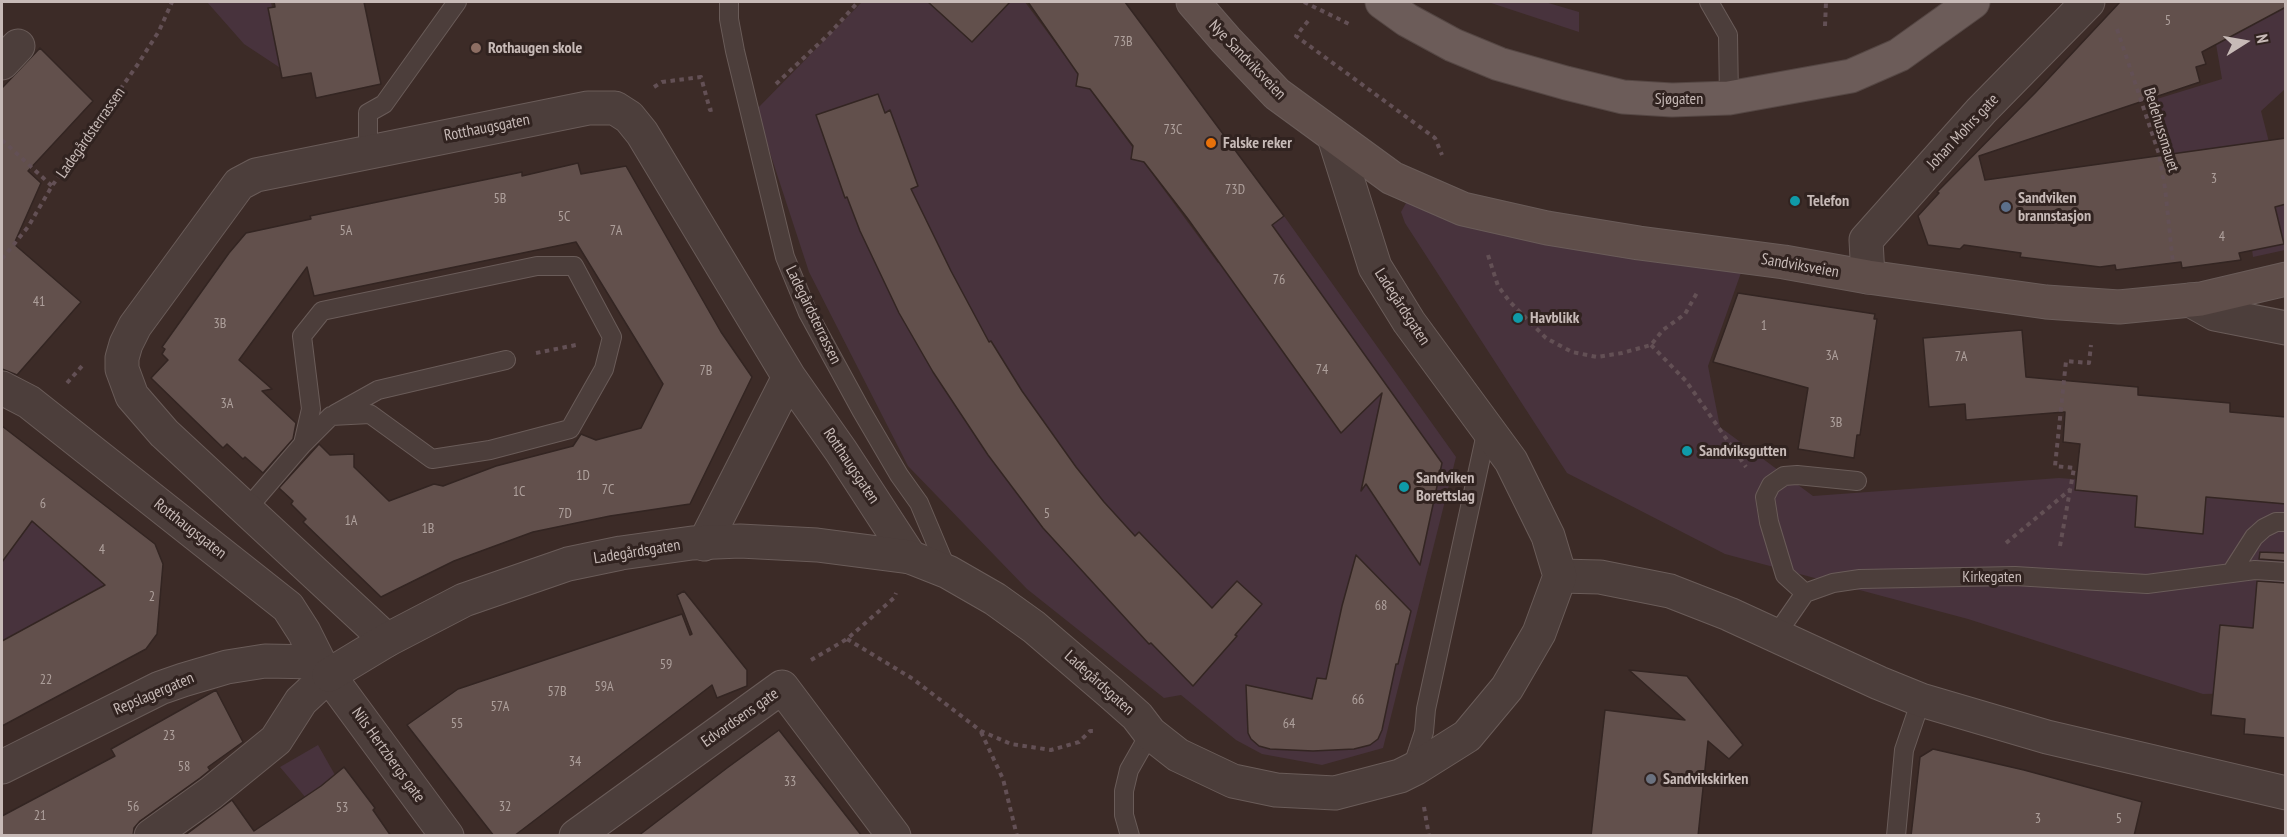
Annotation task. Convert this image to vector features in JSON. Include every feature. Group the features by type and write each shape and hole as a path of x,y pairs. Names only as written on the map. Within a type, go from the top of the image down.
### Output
{"main road":[{"name":"Nye Sandviksveien","path":"1193,2 1277,94 1334,137"},
{"name":"Sjøgaten","path":"1382,2 1407,20 1453,45 1526,73 1623,97 1672,100 1728,98 1851,76 1899,55 1973,2"},
{"name":"Sandviksveien","path":"1334,137 1392,178 1463,209 1547,228 1639,243 1723,253 1868,277 2046,302 2119,307 2231,294 2286,279"}],"street":[{"name":"Johan Mohrs gate","path":"1868,277 1866,240 1982,111 2088,2"},
{"name":"Rotthaugsgaten","path":"387,640 164,433 132,396 122,369 126,344 135,326 239,184 256,175 588,108 615,108 629,117 642,133 789,377 841,451 910,557"},
{"name":"Ladegårdsgaten","path":"151,836 211,793 276,740 324,669 387,640 464,600 568,564 633,551 692,543 740,541 817,545 910,557 948,572 995,599 1034,627 1104,686 1137,716 1150,733 1178,755 1233,781 1276,790 1335,793 1400,776 1416,768 1467,736 1507,688 1539,633 1560,576 1548,536 1511,461 1409,322 1375,267 1334,137"},
{"path":"2190,300 2215,314 2286,328"},
{"path":"704,544 789,377"},
{"name":"Rotthaugsgaten","path":"15,395 288,607 324,669"},
{"path":"1560,576 1600,577 1670,591 1776,635 1879,683 1921,699 2047,737 2286,793"},
{"name":"Repslagergaten","path":"2,767 160,688 183,680 227,667 265,661 324,669"},
{"name":"Nils Hertzbergs gate","path":"324,669 447,836"},
{"name":"Edvardsens gate","path":"576,836 782,687 894,836"}],"lane":[{"path":"374,151 368,136 368,113 384,104 457,2"},
{"name":"Ladegårdsterrassen","path":"729,2 729,19 747,101 785,257 808,313 872,429 899,475 919,503 948,572"},
{"path":"1709,2 1728,35 1728,98"},
{"path":"302,445 311,409 302,336 322,311 537,266 574,266 612,337 604,369 570,429 490,450 432,459 370,414 331,416"},
{"path":"246,510 302,445 331,416 378,390 506,360"},
{"path":"1416,768 1415,759 1424,732 1426,709 1449,612 1487,429"},
{"path":"1776,635 1805,593 1785,575 1769,522 1765,497 1771,485 1784,476 1797,475 1857,481"},
{"path":"2231,573 2254,537 2264,528 2276,522 2286,522"},
{"name":"Kirkegaten","path":"1805,593 1833,584 1860,579 2015,576 2147,584 2255,570 2286,572"},
{"path":"1896,836 1905,750 1921,699"},
{"path":"1130,836 1124,814 1124,791 1129,770 1150,733"}],"path":[{"name":"Ladegårdsterrassen","path":"2,259 28,227 52,186 138,64 159,31 172,2"},
{"path":"802,59 858,2"},
{"path":"1826,2 1826,26"},
{"path":"1308,21 1296,36 1435,138 1442,155"},
{"name":"Bedehussmauet","path":"2115,24 2159,154 2165,188 2174,279 2190,300"},
{"path":"615,108 662,82 701,77 710,110 747,101"},
{"path":"2,140 52,186"},
{"path":"1481,213 1484,240 1498,286 1510,302 1546,338 1572,352 1597,357 1651,345 1663,330 1685,314 1723,253"},
{"path":"15,395 38,387 55,399 107,334 126,344"},
{"path":"546,351 586,342"},
{"path":"2054,579 2074,468 2055,466 2066,361 2088,363 2091,342"},
{"path":"1651,345 1686,381 1729,440 1765,497"},
{"path":"1965,577 2072,488"},
{"path":"910,557 894,598 848,639 913,679 981,732 1011,744 1052,750 1079,742"},
{"path":"981,732 1003,779 1017,836"}],"shaded area":[{"path":"207,2 271,2 285,71 244,44"},
{"path":"862,2 928,2 972,42 1008,4 1005,2 1025,2 1218,263 1284,216 1456,457 1383,748 1322,765 1262,754 1236,740 1181,695 1164,698 1027,589 908,466 809,272 756,110"},
{"path":"1488,2 1545,2 1579,12 1579,32"},
{"path":"2285,7 2285,89 2261,111 2285,204 2285,250 2253,257 2245,197 2169,154 2147,102 2222,79 2216,44"},
{"path":"1406,203 1430,203 1743,267 1708,366 1720,427 1813,496 2059,478 2285,495 2285,692 2203,694 1968,619 1725,554 1567,473 1405,223 1401,212"},
{"path":"2,499 18,512 20,538 32,522 86,564 83,567 96,578 100,574 104,579 101,607 2,661"},
{"path":"318,745 335,775 306,798 280,767"}],"building":[{"path":"274,2 364,2 381,84 316,98 311,73 282,78 268,8 275,7"},
{"path":"928,2 1010,2 972,42"},
{"path":"1028,2 1125,2 1284,216 1272,225 1442,463 1420,565 1366,484 1361,491 1382,393 1341,433 1188,219 1144,162 1131,159 1133,146 1090,89 1076,86 1078,74"},
{"path":"2120,2 2286,2 2286,7 2202,52 2206,64 2196,67 2200,82 1979,156 1985,180 2286,138 2286,204 2275,207 2284,244 2239,253 2241,260 2182,268 2181,262 2116,270 2115,265 2100,267 2020,257 2021,253 1964,245 1960,249 1928,245 1918,216 1939,193 1937,192 2035,93"},
{"path":"40,48 93,101 28,171 41,183 14,244 81,302 17,375 2,369 2,88"},
{"path":"878,94 885,113 890,110 918,186 911,189 951,271 989,342 991,341 1022,391 1076,467 1135,536 1139,532 1212,608 1237,581 1262,604 1193,686 1151,643 1149,644 1043,528 988,455 933,372 899,313 860,231 847,197 845,198 816,115"},
{"path":"578,163 581,174 626,166 721,332 752,377 690,504 610,516 533,532 454,561 381,597 303,522 306,519 291,504 293,501 279,488 319,444 330,455 354,454 354,467 389,501 434,484 443,486 496,466 573,446 581,434 596,440 641,428 663,384 576,242 314,296 307,267 239,360 272,389 262,391 296,423 293,439 263,473 227,444 223,448 151,378 168,360 162,354 165,349 162,347 229,253 246,233 311,219 310,216 522,172 522,176"},
{"path":"1738,293 1875,314 1874,319 1877,319 1860,435 1857,435 1854,458 1798,449 1808,388 1713,362"},
{"path":"2022,330 2026,377 2138,387 2138,395 2230,403 2230,412 2286,417 2286,504 2206,497 2203,534 2135,527 2137,496 2075,490 2080,444 2063,442 2065,412 1966,420 1965,404 1929,407 1923,338"},
{"path":"2,426 155,544 163,564 157,634 146,649 2,726 2,641 105,585 32,521 2,562"},
{"path":"2260,552 2286,553 2286,561 2259,559"},
{"path":"1356,555 1411,611 1378,739 1370,745 1354,749 1313,751 1270,749 1259,746 1248,733 1246,685 1312,699 1317,678 1326,679"},
{"path":"2257,581 2286,583 2286,738 2244,734 2245,719 2211,715 2220,625 2253,628"},
{"path":"684,591 747,670 747,686 717,698 712,685 514,836 494,836 407,725 458,689 682,614 690,635 692,634 677,595"},
{"name":"Sandvikskirken","path":"1629,670 1687,676 1743,745 1729,759 1708,741 1698,836 1591,836 1605,710 1685,720"},
{"path":"216,690 243,742 208,767 210,770 200,778 140,821 134,828 133,836 2,836 2,816 115,756 111,749"},
{"path":"779,730 862,836 638,836 727,768"},
{"path":"1933,749 2024,770 2142,802 2134,836 1911,836 1920,757"},
{"path":"344,767 375,808 373,810 391,836 184,836 232,800 254,831 321,786"}],"place":[{"name":"Rothaugen skole","path":"476,48"},
{"name":"Falske reker","path":"1211,143"},
{"name":"Telefon","path":"1795,201"},
{"name":"Sandviken brannstasjon","path":"2006,207"},
{"name":"Havblikk","path":"1518,318"},
{"name":"Sandviksgutten","path":"1687,451"},
{"name":"Sandviken Borettslag","path":"1404,487"},
{"name":"Sandvikskirken","path":"1651,779"}]}
